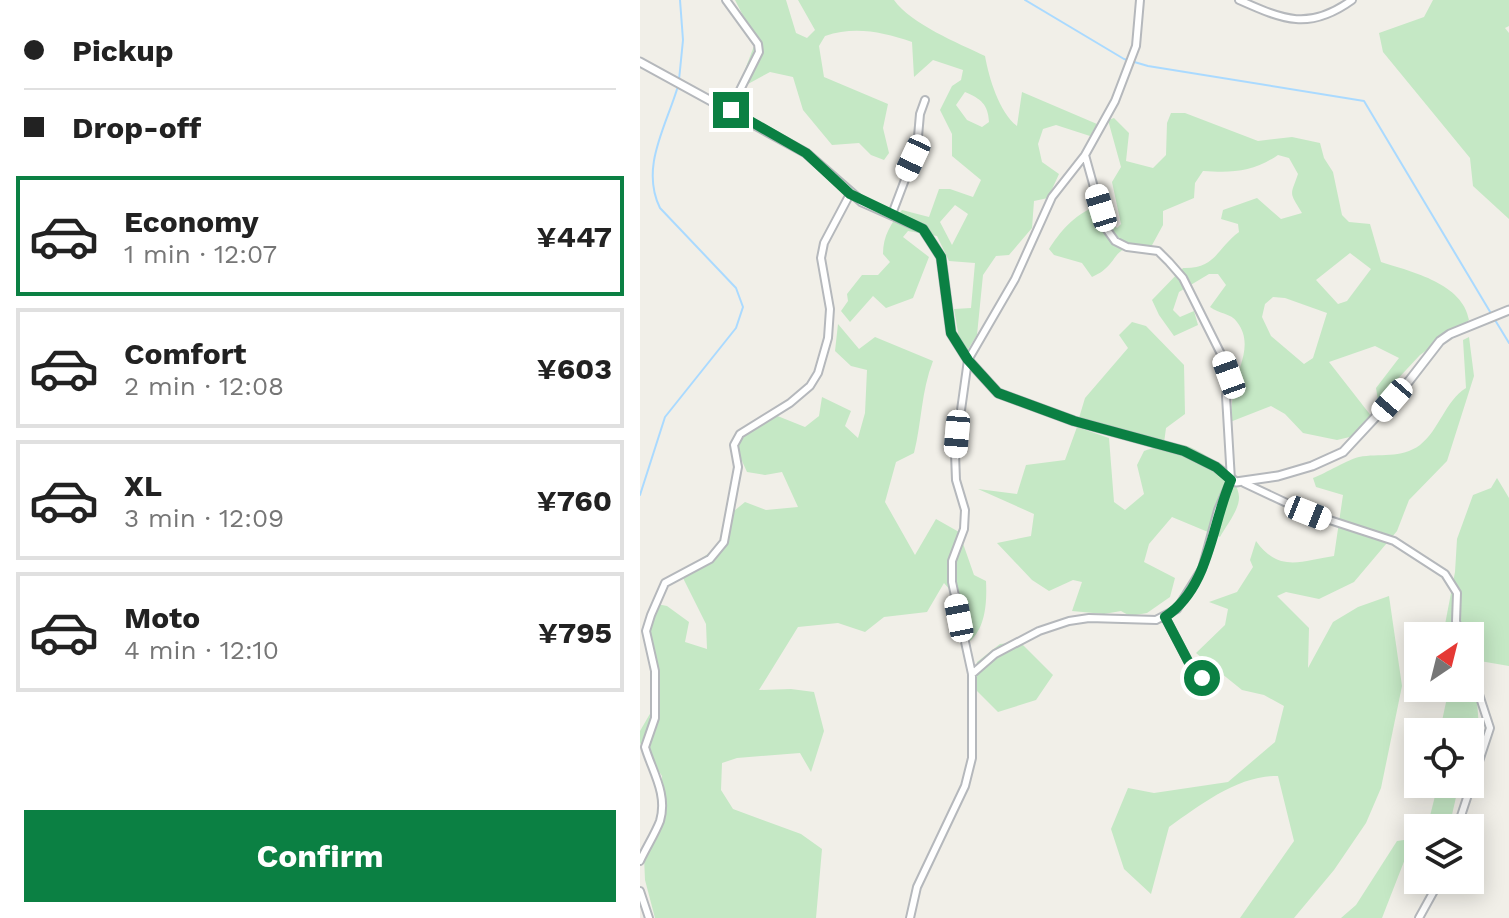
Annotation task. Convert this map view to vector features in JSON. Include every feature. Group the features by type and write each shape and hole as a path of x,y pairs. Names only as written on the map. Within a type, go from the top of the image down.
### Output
{"street":[{"path":"726,0 758,44 759,52 740,90 738,114"},
{"path":"910,918 917,887 969,773 972,674 952,582 952,561 964,529 965,510 956,480 955,453 968,360 1015,279 1052,197 1085,155 1123,86 1136,46 1140,0"},
{"path":"1239,0 1294,20 1320,18 1352,0"},
{"path":"640,62 806,153 850,194 923,229 934,241 941,257 951,333 968,360 992,388 1021,404 1184,451 1216,467 1231,480 1325,520 1361,528 1394,541 1445,574 1457,593 1456,622"},
{"path":"892,214 917,148 920,114 925,100"},
{"path":"972,674 995,654 1039,631 1069,621 1165,617 1177,609 1197,581 1211,545 1218,510 1231,480 1226,396 1229,375 1221,354 1183,278 1169,262 1158,251 1127,247 1115,241 1105,227 1085,155"},
{"path":"640,861 659,824 662,802 659,781 645,747 653,727 655,707 655,671 647,626 665,583 696,568 715,554 724,542 738,467 734,445 740,434 790,403 810,386 818,373 828,338 830,309 821,258 824,243 850,194"},
{"path":"1244,483 1312,466 1343,452 1409,381 1440,341 1509,310"},
{"path":"1165,617 1188,661 1206,682"},
{"path":"1462,814 1490,728 1481,702"},
{"path":"640,891 649,918"},
{"path":"1419,918 1432,894"}],"green space":[{"path":"735,0 786,0 796,33 807,38 815,30 798,0 894,0 923,25 985,56 1000,104 1017,126 1022,92 1097,124 1090,136 1056,125 1043,129 1038,144 1042,162 1059,174 1048,198 1034,201 1032,228 1009,255 996,256 983,275 977,335 967,351 960,344 954,309 971,308 975,263 949,261 937,236 908,231 903,237 929,257 913,298 886,308 873,296 850,322 841,311 848,301 847,294 862,275 878,275 890,262 883,254 884,241 902,210 929,217 939,189 950,189 973,197 981,180 952,156 952,134 940,110 952,86 961,80 963,70 933,60 914,77 912,42 868,32 847,31 825,36 819,46 824,77 888,104 883,128 889,153 884,160 871,155 859,143 832,145 803,110 793,77 770,72 748,84 739,85 756,41","holes":["965,92 985,106 989,122 982,127 967,120 956,105","955,205 968,214 952,245 940,222"]},
{"path":"1433,0 1509,0 1509,26 1505,28 1509,33 1509,219 1473,186 1470,158 1383,52 1379,33 1424,17"},
{"path":"1171,113 1185,113 1258,141 1292,137 1320,143 1324,158 1333,172 1342,215 1349,222 1370,224 1381,262 1435,281 1457,297 1465,308 1469,320 1420,355 1378,400 1376,388 1399,358 1375,346 1329,362 1372,417 1354,436 1337,440 1303,433 1285,414 1271,406 1230,422 1234,389 1245,347 1242,330 1234,319 1210,307 1226,285 1218,274 1209,274 1179,292 1173,310 1180,317 1194,311 1198,325 1174,336 1152,300 1183,268 1209,262 1239,232 1238,224 1221,219 1223,210 1257,198 1281,219 1302,213 1292,194 1298,174 1289,158 1278,155 1242,170 1203,171 1195,183 1194,198 1163,211 1163,225 1151,247 1121,251 1102,272 1092,277 1082,263 1054,255 1049,249 1068,225 1093,208 1117,228 1121,224 1112,182 1121,167 1108,120 1114,118 1129,133 1126,161 1153,168 1166,155 1167,123","holes":["1350,253 1371,269 1347,301 1338,304 1316,280","1273,297 1285,298 1327,313 1313,358 1304,364 1271,336 1262,317 1265,304"]},
{"path":"1132,322 1146,326 1184,365 1185,414 1166,428 1164,443 1079,418 1085,398 1128,348 1119,335"},
{"path":"838,324 859,349 875,337 933,361 914,453 896,462 885,502 915,555 936,519 959,532 974,575 986,581 982,621 970,641 961,603 944,583 927,612 884,617 865,632 838,623 798,627 759,690 814,692 824,731 811,772 800,753 737,758 722,763 721,790 733,809 801,834 822,849 816,918 655,918 645,880 644,857 663,819 662,776 640,743 640,731 658,700 649,634 652,603 667,606 689,622 685,642 707,649 706,624 681,574 729,538 734,511 745,502 766,510 798,507 782,472 765,475 747,472 733,441 743,427 775,415 805,427 819,416 822,397 851,411 845,426 858,438 865,413 867,370 851,366 835,351"},
{"path":"1469,337 1474,376 1447,461 1409,500 1397,531 1354,582 1319,599 1286,592 1277,596 1309,628 1308,668 1333,622 1358,607 1389,596 1402,686 1381,788 1366,823 1334,870 1294,918 1240,918 1294,841 1278,776 1249,780 1220,793 1169,827 1151,894 1124,869 1111,829 1128,788 1154,793 1228,782 1275,742 1284,706 1264,695 1242,690 1196,653 1225,625 1228,609 1209,602 1237,592 1253,567 1250,560 1256,541 1273,558 1282,561 1301,562 1334,556 1343,495 1316,487 1313,478 1355,458 1398,454 1420,445 1453,400 1466,388 1463,340"},
{"path":"1077,427 1109,438 1114,502 1125,510 1144,494 1137,465 1144,451 1166,446 1182,445 1203,454 1228,474 1238,490 1237,508 1220,537 1172,517 1149,544 1144,562 1175,578 1170,597 1147,613 1130,616 1121,611 1104,614 1072,611 1082,582 1073,580 1049,591 1032,580 997,543 1031,536 1034,514 978,489 1017,494 1026,465 1065,460"},
{"path":"1497,478 1509,498 1509,666 1484,662 1484,622 1445,622 1455,572 1457,539 1473,495 1491,488"},
{"path":"1020,642 1053,675 1036,700 998,712 975,689 977,662 1000,644"},
{"path":"1446,702 1477,702 1478,718 1443,718"},
{"path":"1434,798 1456,798 1452,814 1430,814"},
{"path":"1404,840 1404,862 1382,918 1341,918 1356,905 1397,841"}],"waterway":[{"path":"679,80 683,40 680,0"},
{"path":"1025,0 1124,59 1148,66 1364,101 1492,315"},
{"path":"640,495 665,417 736,328 743,307 736,288 660,208 655,193 653,177 657,147 678,86"},
{"path":"1495,320 1509,343"}],"route":[{"path":"731,110 806,153 862,202 911,221 923,229 934,241 941,257 951,333 985,382 998,393 1074,421 1184,451 1216,467 1231,480 1218,510 1211,545 1197,581 1177,609 1165,617 1180,649 1202,678"}]}
